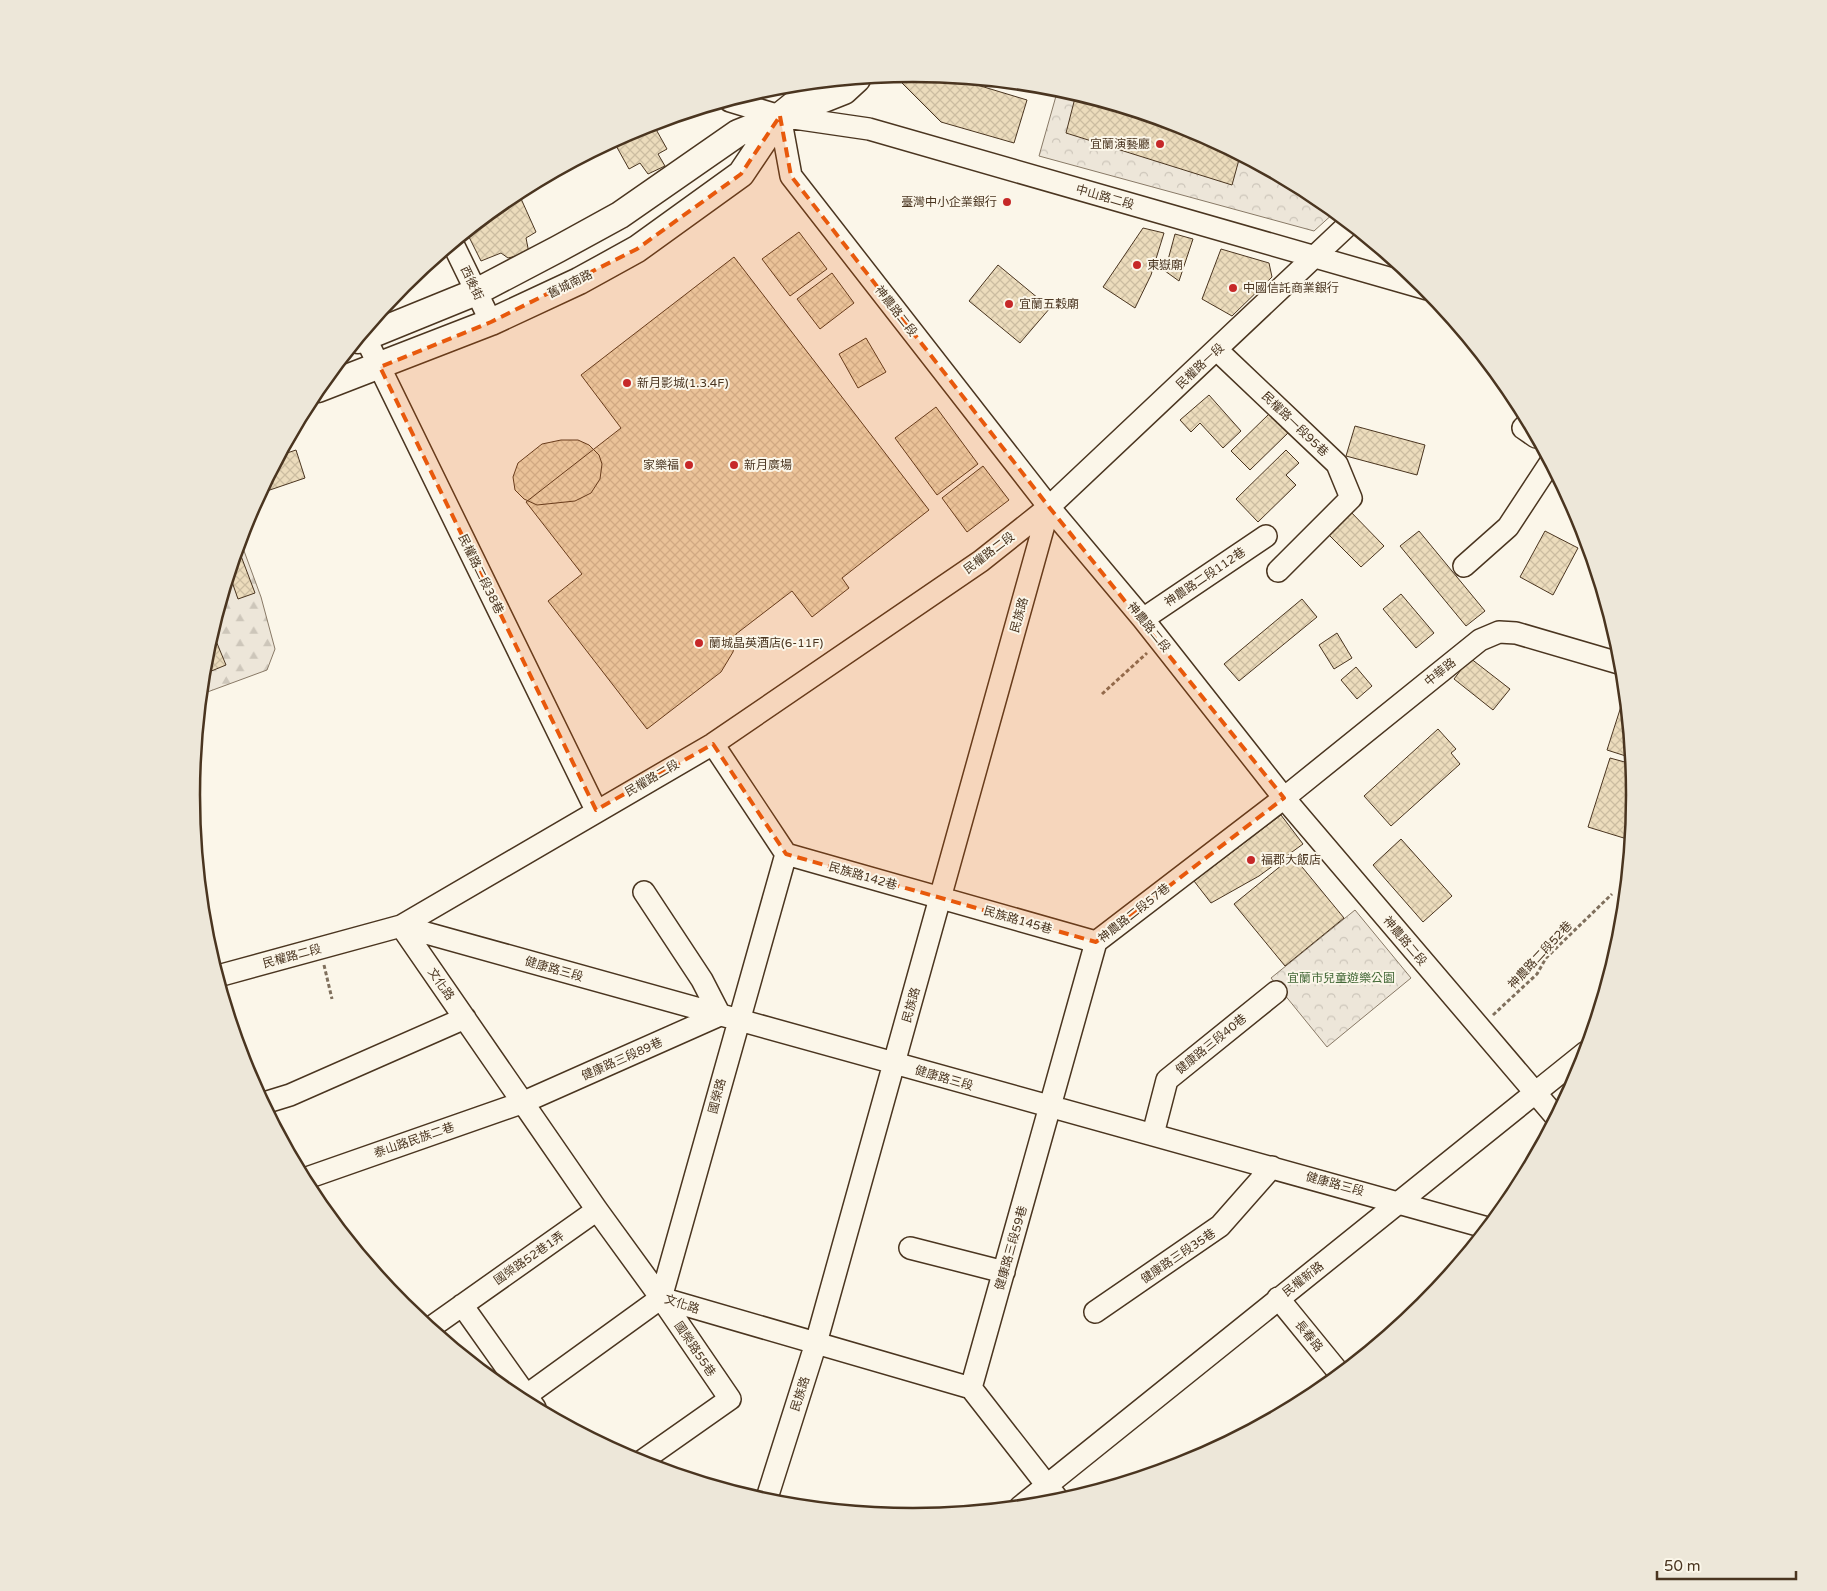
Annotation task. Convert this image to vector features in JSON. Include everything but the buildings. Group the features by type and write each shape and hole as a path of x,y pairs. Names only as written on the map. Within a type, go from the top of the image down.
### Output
{"main road":[{"name":"舊城南路","path":"368,337 476,292 620,215 738,133 844,91 850,86"},
{"name":"舊城南路","path":"332,384 380,367 491,322 579,281 637,249 741,174 780,116 812,90"}],"street":[{"name":"中山路二段","path":"741,104 780,116 869,129 1411,284"},
{"name":"神農路二段","path":"780,116 791,176 1049,506 1143,619 1284,798 1552,1113"},
{"name":"民權路一段","path":"1049,506 1345,228"},
{"name":"西後街","path":"455,249 491,322"},
{"name":"民權路二段38巷","path":"364,342 380,367 596,810"},
{"name":"民權路一段95巷","path":"1217,350 1337,464 1351,498 1278,571"},
{"path":"1464,566 1508,527 1547,468"},
{"name":"民權路二段","path":"224,974 401,926 596,810 713,744 980,561 1049,506"},
{"name":"民族路","path":"768,1494 816,1343 1049,506"},
{"name":"神農路二段112巷","path":"1143,619 1266,536"},
{"name":"中華路","path":"1284,798 1480,640 1498,632 1516,633 1614,662"},
{"path":"713,744 786,854"},
{"name":"神農路二段57巷","path":"1050,1107 1096,942 1284,798"},
{"name":"民族路142巷","path":"786,854 940,898"},
{"name":"國榮路","path":"661,1298 729,1018 786,854"},
{"path":"644,892 729,1018"},
{"name":"民族路145巷","path":"940,898 1096,942"},
{"name":"健康路三段","path":"401,926 1482,1226"},
{"name":"文化路","path":"401,926 524,1102 596,1210 661,1298 971,1388"},
{"name":"健康路三段40巷","path":"1153,1134 1167,1080 1276,992"},
{"path":"270,1101 290,1095 465,1018"},
{"name":"健康路三段89巷","path":"524,1102 729,1018"},
{"name":"民權新路","path":"1053,1494 1278,1298 1575,1062"},
{"name":"泰山路民族二巷","path":"311,1176 524,1102"},
{"name":"健康路三段59巷","path":"971,1388 1050,1107"},
{"name":"健康路三段35巷","path":"1095,1312 1220,1226 1272,1167"},
{"name":"國榮路52巷1弄","path":"435,1324 596,1210"},
{"path":"910,1248 1004,1272"},
{"path":"532,1397 661,1298"},
{"name":"國榮路55巷","path":"648,1457 730,1399 661,1298"},
{"name":"長春路","path":"1278,1298 1336,1369"},
{"path":"462,1305 519,1389"},
{"path":"971,1388 1053,1494"}],"path":[{"path":"1102,694 1160,641"},
{"name":"神農路二段52巷","path":"1479,1027 1537,974 1546,958 1612,894"},
{"path":"320,948 332,999"}],"highlighted area":[{"path":"780,116 791,176 1049,507 1284,798 1096,942 786,854 713,744 596,810 380,367 491,322 637,249 741,174"}],"green space":[{"path":"1056,97 1143,120 1186,137 1229,156 1270,178 1330,217 1314,231 1039,156"},
{"path":"244,551 261,597 275,649 267,670 209,692 214,656 225,611"},
{"name":"宜蘭市兒童遊樂公園","path":"1355,910 1411,978 1327,1047 1271,978"}],"place":[{"name":"宜蘭演藝廳","path":"1160,144"},
{"name":"臺灣中小企業銀行","path":"1007,202"},
{"name":"東嶽廟","path":"1137,265"},
{"name":"中國信託商業銀行","path":"1233,288"},
{"name":"宜蘭五穀廟","path":"1009,304"},
{"name":"新月影城(1.3.4F)","path":"627,383"},
{"name":"家樂福","path":"689,465"},
{"name":"新月廣場","path":"734,465"},
{"name":"蘭城晶英酒店(6-11F)","path":"699,643"},
{"name":"福郡大飯店","path":"1251,860"}]}
